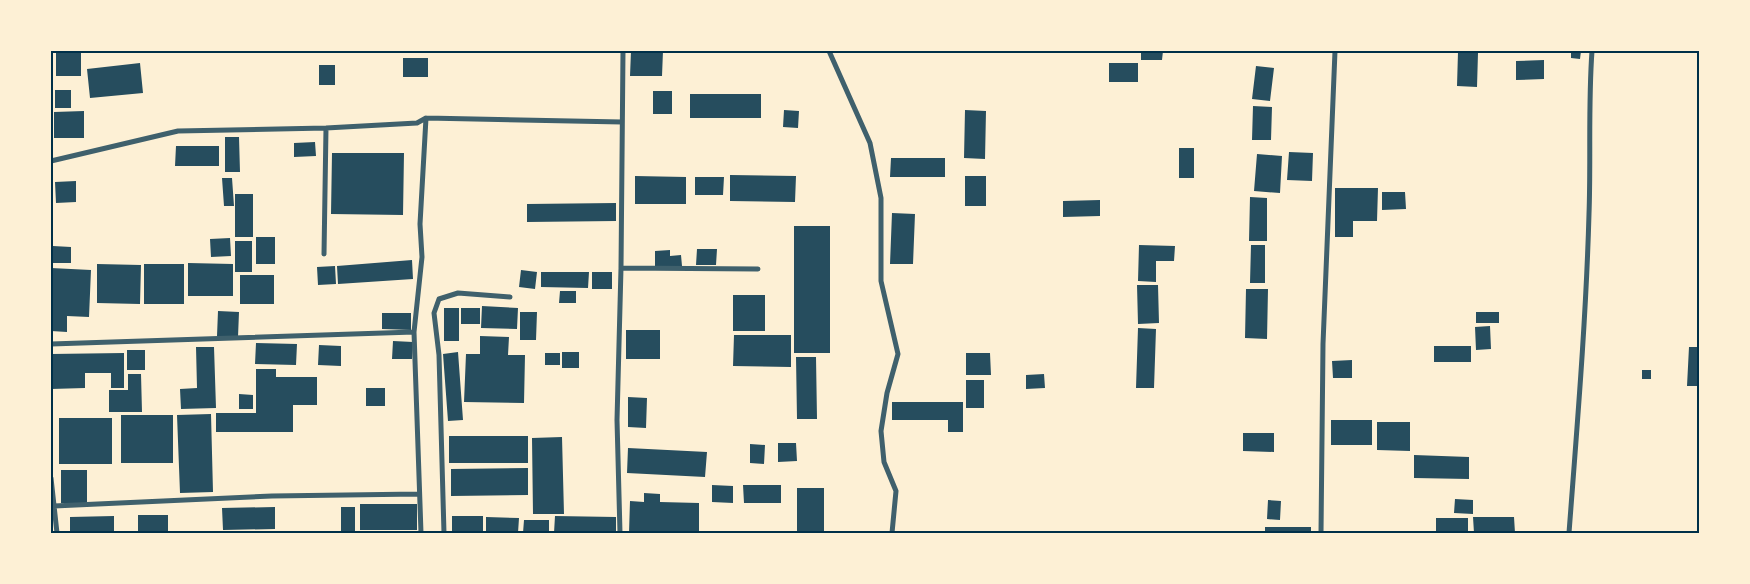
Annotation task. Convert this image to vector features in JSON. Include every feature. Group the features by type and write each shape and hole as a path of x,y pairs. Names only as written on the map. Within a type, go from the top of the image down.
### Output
{"street":[{"path":"620,533 617,420 621,268 623,51"},
{"path":"829,51 870,143 881,198 881,281 898,354 887,393 881,431 884,462 896,491 892,533"},
{"path":"1321,533 1323,344 1335,51"},
{"path":"1569,533 1580,390 1589,214 1589,88 1592,51"},
{"path":"51,161 178,131 326,128 417,123 426,118 622,122"},
{"path":"420,533 414,332 422,257 420,224 426,118"},
{"path":"324,254 326,128"},
{"path":"621,268 758,269"},
{"path":"444,533 439,355 434,313 439,299 458,293 510,297"},
{"path":"51,344 414,332"},
{"path":"51,481 57,533"},
{"path":"54,506 272,496 418,494"}],"building":[{"path":"56,51 81,51 81,76 56,76"},
{"path":"631,51 663,51 662,76 630,76"},
{"path":"1141,51 1163,51 1162,60 1141,60"},
{"path":"1571,51 1581,51 1580,59 1571,58"},
{"path":"1458,52 1478,53 1477,87 1457,86"},
{"path":"403,58 428,58 428,77 403,77"},
{"path":"1544,60 1544,79 1516,80 1516,61"},
{"path":"140,63 143,93 90,98 87,69"},
{"path":"1109,63 1138,63 1138,82 1109,82"},
{"path":"319,65 335,65 335,85 319,85"},
{"path":"1256,66 1274,68 1270,101 1252,99"},
{"path":"55,90 71,90 71,108 55,108"},
{"path":"653,91 672,91 672,114 653,114"},
{"path":"690,94 761,94 761,118 690,118"},
{"path":"1253,106 1272,107 1271,140 1252,140"},
{"path":"784,110 799,111 798,128 783,127"},
{"path":"965,110 986,111 985,159 964,158"},
{"path":"84,111 84,138 54,138 54,112"},
{"path":"225,137 239,137 240,172 225,172"},
{"path":"315,142 316,156 294,157 294,143"},
{"path":"176,146 219,146 219,166 175,166"},
{"path":"1179,148 1194,148 1194,178 1179,178"},
{"path":"1289,152 1313,153 1312,181 1287,180"},
{"path":"332,153 404,153 403,215 331,214"},
{"path":"1257,154 1282,156 1280,193 1254,191"},
{"path":"891,158 945,158 945,177 890,177"},
{"path":"730,175 796,176 795,202 730,201"},
{"path":"635,176 686,177 686,204 635,204"},
{"path":"965,176 986,176 986,206 965,206"},
{"path":"695,177 724,177 723,195 695,195"},
{"path":"222,178 232,178 234,206 224,206"},
{"path":"76,181 76,202 56,203 55,182"},
{"path":"1335,188 1378,188 1377,221 1353,221 1353,237 1335,237"},
{"path":"1382,192 1405,192 1406,209 1382,210"},
{"path":"235,194 253,194 253,237 235,237"},
{"path":"1250,197 1267,198 1267,241 1249,241"},
{"path":"1100,200 1100,216 1063,217 1063,201"},
{"path":"616,203 616,221 527,222 527,204"},
{"path":"892,213 915,214 913,264 890,264"},
{"path":"794,226 830,226 830,353 794,353"},
{"path":"256,237 275,237 275,264 256,264"},
{"path":"230,238 231,256 211,257 210,239"},
{"path":"235,241 252,241 252,272 235,272"},
{"path":"1139,245 1175,246 1174,261 1156,261 1156,282 1138,281"},
{"path":"1251,245 1265,245 1265,283 1250,283"},
{"path":"53,246 71,247 71,263 52,263"},
{"path":"697,249 717,249 716,265 696,265"},
{"path":"670,250 670,256 681,255 682,266 655,267 655,251"},
{"path":"412,260 413,279 338,284 337,266"},
{"path":"188,263 233,264 233,296 188,296"},
{"path":"97,264 141,265 140,304 97,303"},
{"path":"144,264 184,264 184,304 144,304"},
{"path":"335,266 336,284 318,285 317,267"},
{"path":"51,268 91,270 89,317 67,316 67,332 51,331"},
{"path":"521,270 537,272 535,289 519,287"},
{"path":"541,272 589,272 588,288 541,287"},
{"path":"592,272 612,272 612,289 592,289"},
{"path":"240,275 274,275 274,304 240,304"},
{"path":"1137,285 1158,285 1159,323 1138,324"},
{"path":"1246,289 1268,289 1267,339 1245,338"},
{"path":"560,291 576,291 576,303 559,303"},
{"path":"733,295 765,295 765,331 733,331"},
{"path":"482,306 518,308 517,329 481,328"},
{"path":"444,308 459,308 459,341 444,341"},
{"path":"461,308 480,308 480,324 461,324"},
{"path":"218,311 239,312 238,337 217,336"},
{"path":"520,312 537,312 536,340 520,340"},
{"path":"1476,312 1499,312 1499,323 1476,323"},
{"path":"382,313 411,313 411,330 382,329"},
{"path":"1490,326 1491,349 1476,350 1475,327"},
{"path":"1138,328 1156,329 1154,388 1136,388"},
{"path":"626,330 660,330 660,359 626,359"},
{"path":"734,335 791,335 791,367 733,366"},
{"path":"480,336 509,337 508,355 525,355 524,403 464,402 466,354 480,354"},
{"path":"393,341 413,342 412,359 392,359"},
{"path":"256,343 297,344 296,365 255,364"},
{"path":"319,345 341,346 341,366 318,365"},
{"path":"1434,346 1471,346 1471,362 1434,362"},
{"path":"196,347 214,347 216,408 181,409 180,389 197,388"},
{"path":"1689,347 1699,347 1699,386 1687,386"},
{"path":"127,350 145,350 145,370 127,370"},
{"path":"458,352 463,420 448,421 443,354"},
{"path":"562,352 579,352 579,368 562,368"},
{"path":"124,353 124,388 111,388 111,373 85,373 85,388 51,389 51,354"},
{"path":"545,353 560,353 560,365 545,365"},
{"path":"966,353 990,353 991,375 966,375"},
{"path":"796,357 816,357 817,419 797,419"},
{"path":"1352,360 1352,378 1333,378 1332,361"},
{"path":"256,369 276,369 276,377 317,377 317,405 293,405 293,432 216,432 216,413 256,413"},
{"path":"1642,370 1651,370 1651,379 1642,379"},
{"path":"128,374 141,374 142,412 109,412 109,390 128,390"},
{"path":"1044,374 1045,388 1026,389 1026,375"},
{"path":"966,380 984,380 984,408 966,408"},
{"path":"366,388 385,388 385,406 366,406"},
{"path":"239,394 253,395 253,409 239,409"},
{"path":"628,397 647,398 646,428 628,427"},
{"path":"892,402 963,402 963,432 948,432 948,420 892,420"},
{"path":"211,414 213,492 180,493 177,415"},
{"path":"121,415 173,415 173,463 121,463"},
{"path":"59,418 112,418 112,464 59,464"},
{"path":"1331,420 1372,420 1372,445 1331,445"},
{"path":"1377,422 1410,422 1410,451 1377,450"},
{"path":"1243,433 1274,433 1274,452 1243,451"},
{"path":"449,436 528,436 528,463 449,463"},
{"path":"562,437 564,514 533,514 532,438"},
{"path":"778,443 796,443 797,461 778,462"},
{"path":"750,444 765,445 764,464 750,463"},
{"path":"628,448 707,452 705,477 627,473"},
{"path":"1414,455 1469,457 1469,479 1414,478"},
{"path":"528,468 528,495 451,496 451,469"},
{"path":"61,470 87,470 87,503 61,503"},
{"path":"712,485 733,486 733,503 712,502"},
{"path":"743,485 781,485 781,503 744,503"},
{"path":"797,488 824,488 824,533 797,533"},
{"path":"644,493 660,494 660,502 699,503 699,533 629,533 630,501 644,502"},
{"path":"1455,499 1473,500 1473,514 1454,513"},
{"path":"1268,500 1281,501 1280,520 1267,519"},
{"path":"360,504 417,504 417,530 360,530"},
{"path":"275,507 275,529 223,530 222,508"},
{"path":"341,507 355,507 355,533 341,533"},
{"path":"138,515 168,515 168,533 138,533"},
{"path":"114,516 114,533 70,533 70,517"},
{"path":"452,516 483,516 483,533 452,533"},
{"path":"555,516 616,517 616,533 554,533"},
{"path":"486,517 519,518 518,533 486,533"},
{"path":"1473,517 1514,517 1515,533 1474,533"},
{"path":"1436,518 1468,518 1468,533 1436,533"},
{"path":"524,520 549,520 549,533 523,533"},
{"path":"1265,527 1311,527 1311,533 1265,533"}]}
